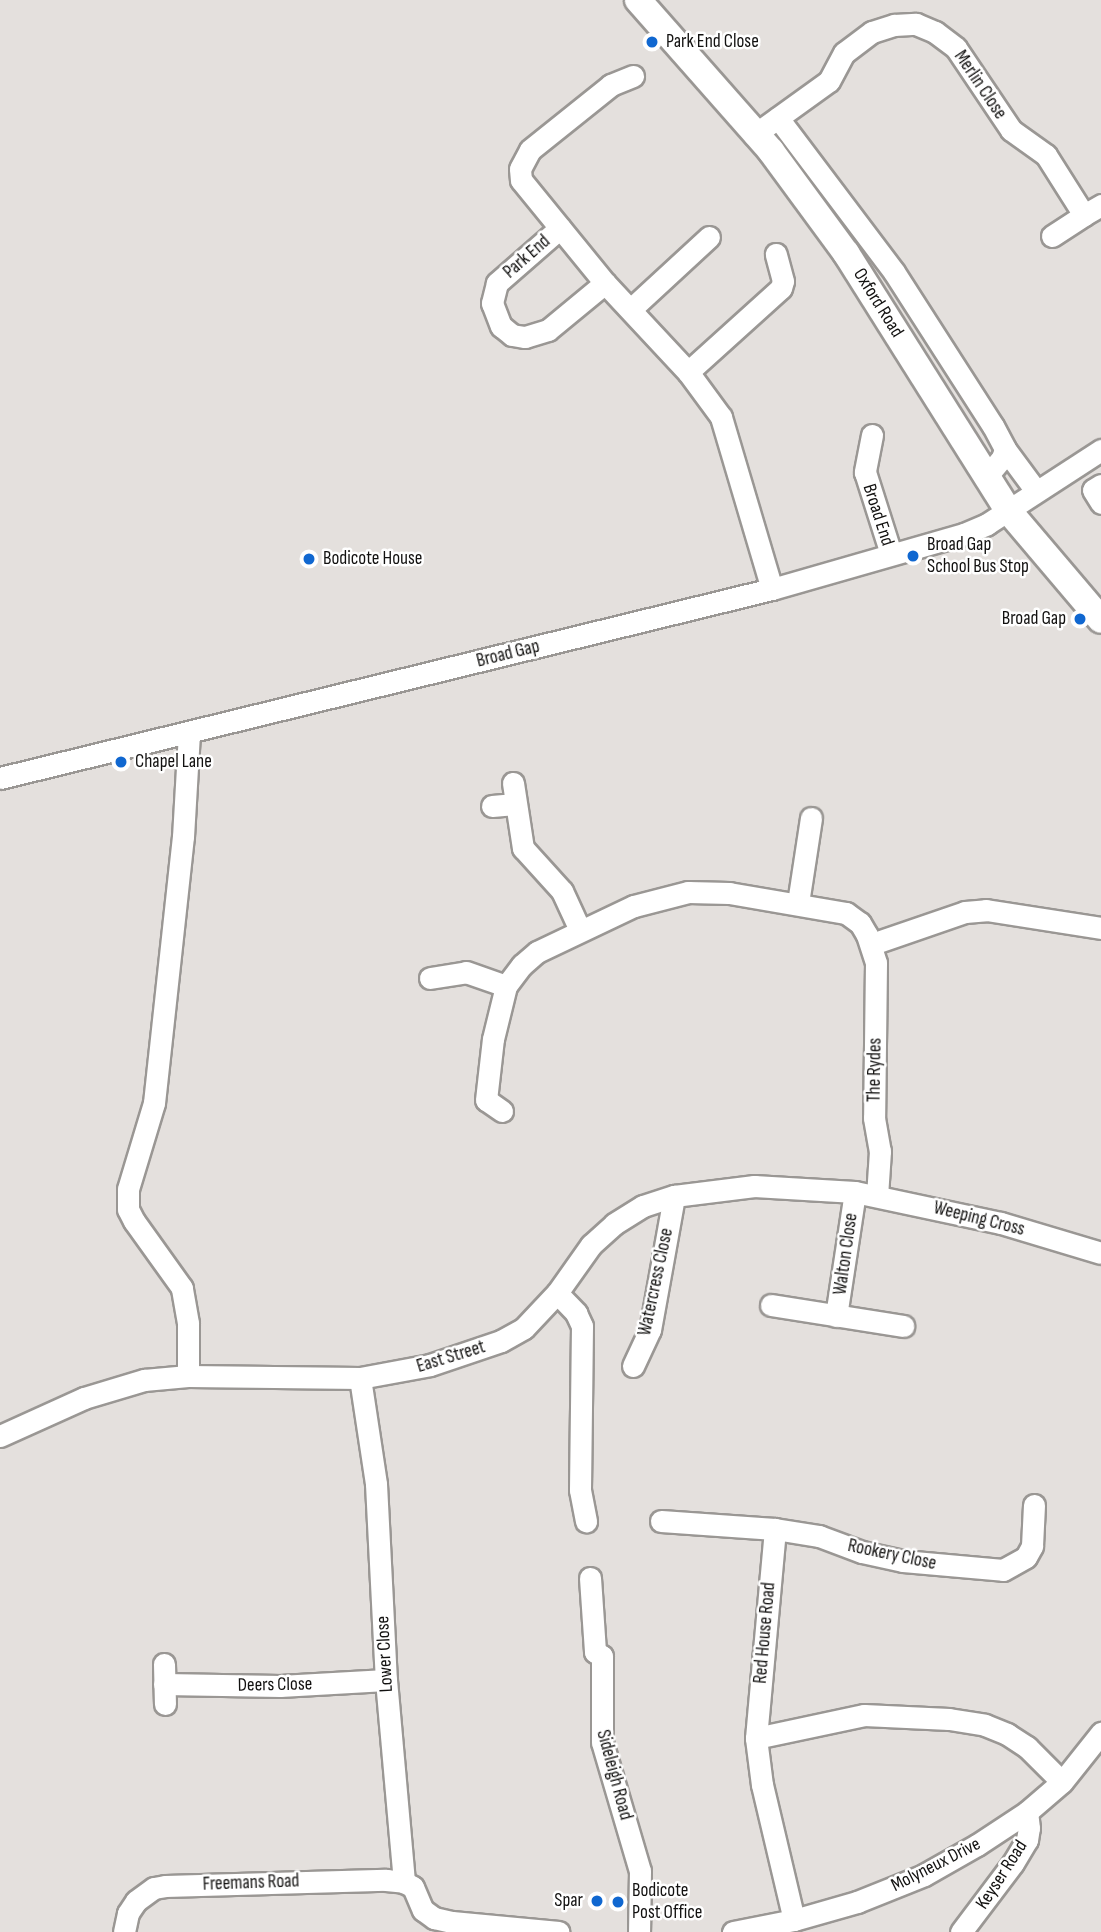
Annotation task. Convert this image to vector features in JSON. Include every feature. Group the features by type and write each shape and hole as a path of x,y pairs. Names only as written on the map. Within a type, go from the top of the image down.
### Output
{"main road":[{"name":"Oxford Road","path":"638,0 754,135 771,151 846,253 1007,509 1101,620"}],"street":[{"name":"Merlin Close","path":"754,135 829,81 844,53 872,32 894,25 916,24 934,32 956,48 1011,130 1046,155 1092,210 1052,236"},
{"name":"Park End","path":"633,76 611,85 523,160 520,169 525,188 605,283 688,372 721,417 772,589"},
{"path":"778,118 894,272 1005,449 1036,491"},
{"name":"Park End","path":"560,228 498,283 492,303 502,326 512,335 525,337 548,330 605,283"},
{"path":"631,309 709,237"},
{"path":"688,372 781,288 783,281 776,254"},
{"name":"Broad End","path":"872,435 865,472 891,554"},
{"path":"986,477 1002,458 1005,449"},
{"name":"Broad Gap","path":"0,778 772,589 964,534 987,524 1101,450"},
{"path":"188,1376 188,1323 182,1288 134,1221 128,1209 128,1189 154,1103 183,837 189,733"},
{"path":"513,783 523,848 562,891 580,930"},
{"path":"492,806 515,804"},
{"path":"797,902 811,818"},
{"path":"485,1105 493,1039 506,986 522,965 537,952 634,906 688,892 729,893 797,902 846,913 860,923 872,944 965,912 986,910 1101,928"},
{"name":"The Rydes","path":"872,944 876,963 874,1118 880,1151 877,1196"},
{"path":"430,978 466,972 506,986"},
{"name":"East Street","path":"0,1436 114,1387 188,1376 360,1378 430,1365 502,1341 524,1328 557,1293 591,1245 614,1224 643,1206 674,1196 754,1186 855,1192"},
{"name":"Weeping Cross","path":"855,1192 1002,1223 1101,1253"},
{"name":"Walton Close","path":"836,1316 855,1192"},
{"name":"Watercress Close","path":"633,1366 650,1331 674,1196"},
{"path":"557,1293 576,1312 582,1326 580,1490 586,1521"},
{"name":"Walton Close","path":"771,1306 903,1326"},
{"name":"Lower Close","path":"360,1378 376,1484 386,1680 404,1882 417,1892 431,1925"},
{"name":"Rookery Close","path":"661,1521 775,1529 819,1536 862,1552 903,1561 1003,1570 1026,1557 1032,1546 1034,1505"},
{"name":"Red House Road","path":"775,1529 756,1738 762,1786 794,1920"},
{"name":"Sideleigh Road","path":"590,1578 595,1652 602,1656 602,1742 640,1871 639,1932"},
{"name":"Deers Close","path":"164,1684 281,1686 386,1680"},
{"path":"756,1738 864,1715 949,1719 985,1725 1007,1734 1027,1747 1062,1782"},
{"name":"Molyneux Drive","path":"733,1932 794,1920 857,1902 924,1875 977,1845 1027,1811 1062,1782 1101,1733"},
{"name":"Keyser Road","path":"961,1932 1027,1840 1027,1811"},
{"name":"Freemans Road","path":"124,1932 128,1913 136,1901 154,1888 165,1886 386,1880 404,1882"},
{"path":"431,1925 453,1923 559,1932"}],"place":[{"name":"Park End Close","path":"652,42"},
{"name":"Broad Gap School Bus Stop","path":"913,556"},
{"name":"Bodicote House","path":"309,559"},
{"name":"Broad Gap","path":"1080,619"},
{"name":"Chapel Lane","path":"121,762"},
{"name":"Spar","path":"597,1901"},
{"name":"Bodicote Post Office","path":"618,1902"}]}
